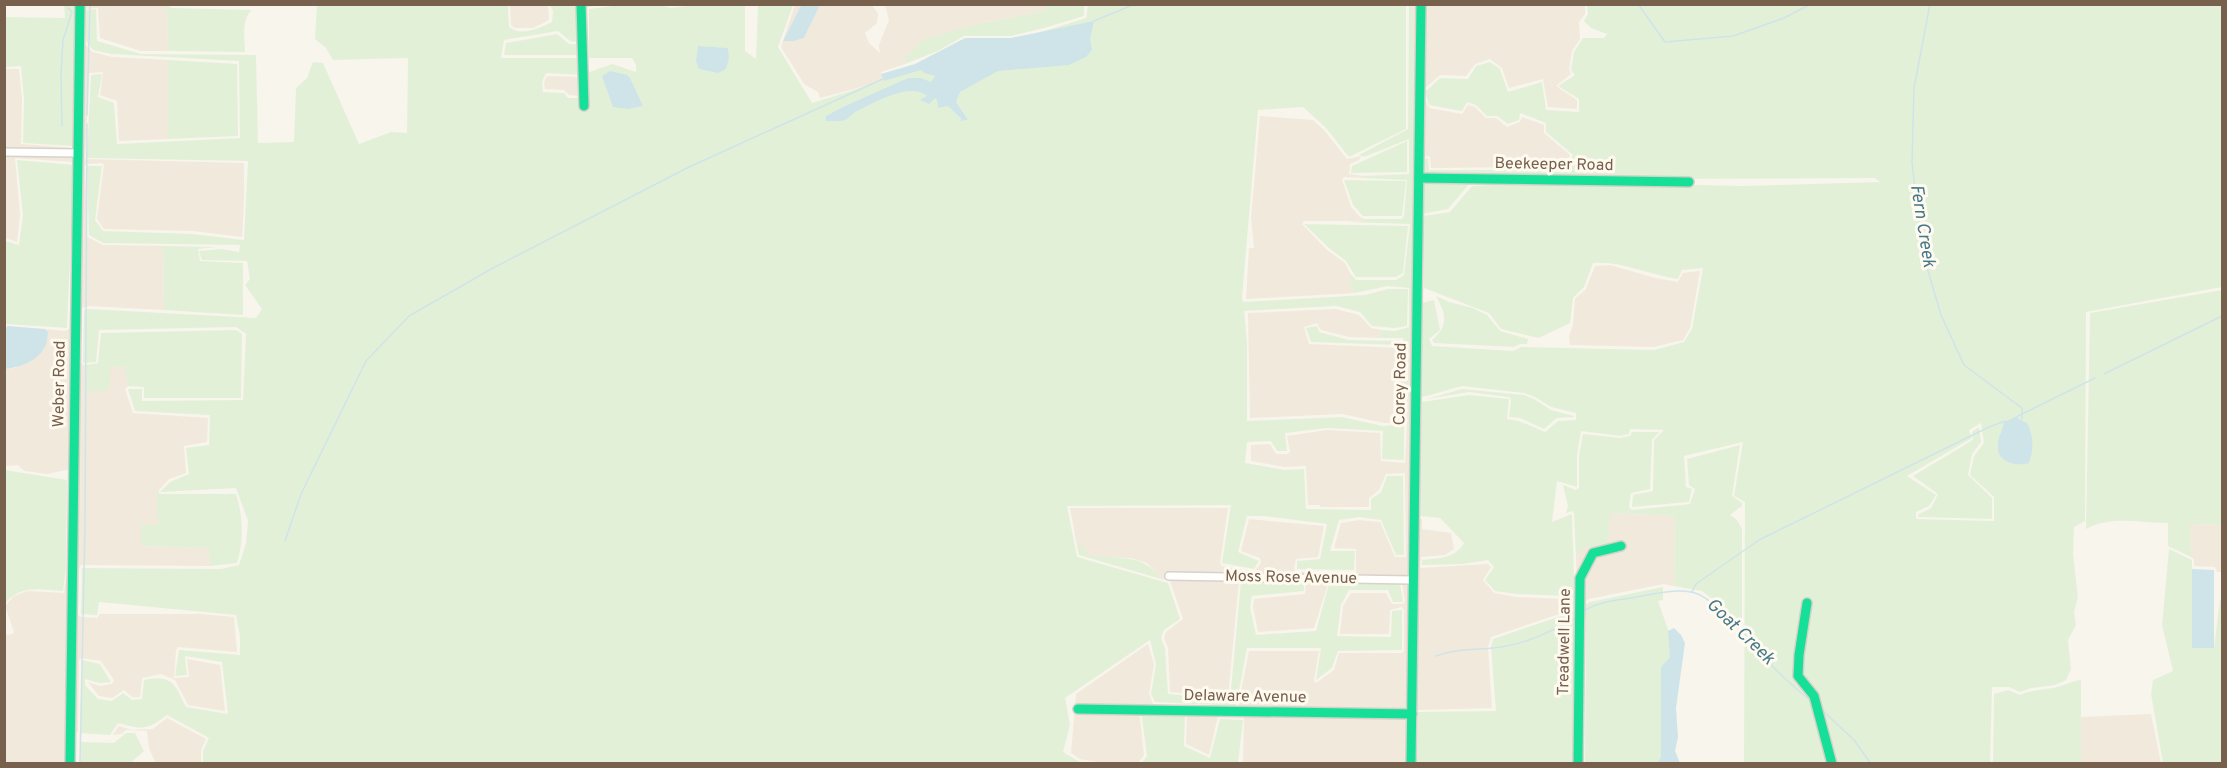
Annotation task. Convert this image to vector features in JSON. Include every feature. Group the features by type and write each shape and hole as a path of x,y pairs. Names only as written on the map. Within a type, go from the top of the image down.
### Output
{"street":[{"name":"Weber Road","path":"70,764 80,4"},
{"path":"581,4 584,106"},
{"name":"Corey Road","path":"1411,764 1421,4"},
{"path":"4,152 78,153"},
{"name":"Beekeeper Road","path":"1419,178 1689,182"},
{"name":"Treadwell Lane","path":"1578,764 1580,578 1593,553 1621,546"},
{"name":"Moss Rose Avenue","path":"1169,576 1413,580"},
{"path":"1807,603 1798,676 1814,696 1832,764"},
{"name":"Delaware Avenue","path":"1078,709 1412,714"}],"shaded area":[{"path":"802,4 820,5 804,38 783,41"},
{"path":"82,5 167,5 168,51 141,51 100,38 98,8 83,9 84,42 92,52 112,57 168,60 168,139 119,141 117,101 100,95 103,72 89,73 85,159 244,163 244,200 242,237 193,231 104,229 97,219 104,165 102,163 85,166 87,237 103,245 163,246 164,310 89,306 82,308 81,363 86,365 85,391 111,367 126,366 128,386 125,389 133,413 208,418 207,442 184,446 186,473 169,479 159,490 158,526 141,525 141,546 210,548 210,566 81,565 79,568 78,615 97,618 100,614 201,614 234,617 237,652 178,647 176,650 174,678 189,677 187,659 220,665 225,711 188,705 175,680 161,674 142,678 140,697 132,697 124,690 112,698 99,696 88,682 100,686 112,684 114,680 101,661 81,658 79,660 78,732 75,732 75,763 73,764"},
{"path":"510,5 548,5 549,20 533,28 515,28 511,25"},
{"path":"580,5 603,5 587,9 588,69 585,71 581,96 569,95 564,90 545,89 544,82 547,76 580,77 580,56 577,55"},
{"path":"795,5 802,5 784,41 804,38 820,5 872,5 878,14 877,23 865,33 869,43 880,53 879,45 889,20 885,5 1047,5 1045,11 988,22 904,59 905,64 881,72 884,81 820,98 818,92 804,84 781,47"},
{"path":"1409,5 1418,5 1416,182 1413,182 1413,10 1409,8"},
{"path":"1424,5 1585,5 1585,14 1579,22 1580,39 1572,51 1569,69 1571,74 1556,86 1577,100 1577,109 1548,107 1543,79 1509,88 1502,68 1490,59 1475,64 1466,76 1440,75 1423,90"},
{"path":"1094,21 1090,39 1092,50 1086,57 1069,65 998,71 960,92 956,102 968,120 958,121 962,119 948,106 938,108 935,98 929,104 920,100 927,96 912,91 882,99 857,111 843,121 826,121 826,116 843,107 908,78 921,78 931,82 935,76 921,70 884,81 881,74 915,64 965,38 1011,38"},
{"path":"698,46 728,48 729,58 726,69 718,73 699,69 696,61"},
{"path":"4,69 19,69 22,99 21,144 74,148 74,162 15,158 20,215 17,242 5,238"},
{"path":"610,71 627,75 630,78 643,106 628,109 613,107 602,76"},
{"path":"1423,95 1429,108 1462,114 1468,105 1475,107 1486,118 1496,118 1507,127 1520,122 1522,117 1544,125 1544,133 1570,155 1562,170 1520,167 1431,168 1430,156 1422,157"},
{"path":"1260,116 1313,120 1347,159 1361,156 1359,160 1350,164 1349,174 1363,176 1363,178 1344,177 1342,180 1351,207 1365,221 1304,221 1302,224 1327,250 1345,263 1350,273 1350,285 1355,293 1246,299 1249,248 1254,248 1251,218"},
{"path":"75,200 71,469 47,474 25,471 18,465 5,466 4,369 15,368 32,361 48,338 48,332 45,329 66,331 69,329"},
{"path":"1610,265 1678,282 1683,273 1700,271 1690,328 1683,340 1654,347 1570,345 1569,336 1573,325 1575,299 1586,289 1595,266"},
{"path":"1336,309 1359,315 1371,328 1381,330 1379,338 1349,337 1321,330 1317,323 1304,327 1309,344 1399,348 1404,343 1414,343 1408,763 1243,763 1244,717 1218,716 1209,755 1186,744 1187,715 1139,710 1144,755 1138,763 1102,763 1080,759 1071,753 1076,694 1148,644 1154,664 1149,694 1153,704 1236,709 1249,651 1319,651 1314,680 1316,683 1334,670 1339,653 1402,653 1404,651 1404,610 1402,607 1390,610 1389,634 1340,634 1343,606 1351,593 1386,593 1392,604 1403,604 1405,601 1402,582 1329,581 1314,628 1258,632 1253,607 1254,599 1305,594 1306,581 1239,580 1228,697 1170,692 1168,648 1164,638 1166,632 1183,619 1170,581 1161,579 1147,563 1131,558 1094,557 1088,555 1084,546 1077,546 1070,508 1228,508 1220,563 1222,566 1254,572 1261,563 1260,558 1241,551 1249,519 1324,526 1318,557 1296,559 1294,569 1296,572 1356,572 1356,549 1334,548 1341,523 1359,520 1380,522 1395,557 1406,557 1405,473 1386,474 1379,490 1369,498 1369,507 1320,507 1320,505 1308,505 1306,466 1284,467 1251,461 1251,445 1270,444 1276,454 1287,454 1290,452 1287,436 1327,430 1380,433 1381,461 1405,463 1407,424 1405,422 1384,423 1342,414 1250,418 1248,313"},
{"path":"7,326 45,329 48,332 47,341 40,354 20,366 5,369 4,335"},
{"path":"2015,417 2027,423 2031,433 2032,453 2029,463 2013,464 2000,456 1998,451 2004,422"},
{"path":"1609,513 1675,516 1674,586 1663,584 1589,599 1577,606 1576,556"},
{"path":"1418,518 1422,519 1422,529 1451,533 1454,549 1445,555 1421,557 1420,568 1488,564 1491,567 1483,580 1494,593 1516,597 1563,599 1562,613 1491,637 1488,647 1492,708 1418,710 1415,712"},
{"path":"2190,524 2222,525 2222,572 2217,572 2215,567 2194,566 2194,559 2191,557"},
{"path":"68,563 70,563 67,763 5,763 5,635 14,632 5,606 14,596 27,591 64,593"},
{"path":"2192,569 2214,570 2214,648 2192,648"},
{"path":"1674,628 1685,643 1676,708 1678,737 1675,751 1680,763 1658,763 1661,756 1661,667 1670,657 1668,631"},
{"path":"2151,714 2161,763 2081,763 2081,717"},
{"path":"167,718 206,739 201,750 201,763 156,764 149,748 147,731 126,730 121,734 113,735 119,726 132,730 153,729"}],"green space":[{"path":"331,4 508,5 509,27 519,31 536,29 552,22 553,11 550,5 578,5 577,42 570,41 558,31 504,40 501,58 578,58 580,75 546,73 542,82 543,92 564,93 568,98 580,98 581,109 589,107 587,73 612,64 636,72 636,65 632,58 589,58 589,9 621,5 659,5 671,8 694,5 745,5 745,51 756,59 758,5 793,5 778,47 812,103 1086,18 1088,5 1406,5 1406,129 1349,157 1326,128 1303,107 1258,110 1242,298 1243,302 1365,295 1388,289 1408,289 1407,326 1395,328 1372,326 1360,312 1336,306 1244,311 1247,342 1247,421 1342,417 1383,426 1404,424 1404,460 1382,459 1383,431 1327,428 1285,433 1287,451 1277,451 1271,441 1247,442 1245,463 1285,470 1304,469 1306,509 1371,510 1371,499 1381,492 1387,476 1403,476 1404,555 1396,555 1381,520 1359,517 1339,520 1330,551 1355,551 1354,570 1297,569 1297,561 1320,559 1327,524 1247,516 1238,552 1259,561 1254,569 1222,563 1231,505 1067,506 1077,557 1168,583 1180,619 1164,630 1161,638 1165,648 1168,694 1230,700 1241,581 1304,582 1304,591 1252,596 1250,607 1256,635 1316,631 1329,584 1400,584 1403,602 1393,602 1388,590 1349,590 1341,605 1337,636 1391,637 1392,611 1402,610 1402,650 1338,651 1332,668 1316,680 1321,648 1247,648 1236,706 1155,702 1151,694 1156,664 1150,640 1065,698 1070,725 1063,752 1080,762 1087,763 203,764 203,751 209,738 167,715 155,724 139,728 118,723 110,735 80,733 82,660 100,664 111,682 99,683 85,679 85,685 98,699 112,701 123,693 132,700 142,699 144,680 161,679 167,680 175,687 186,707 228,714 222,662 185,656 187,675 175,676 179,650 240,655 240,636 236,615 99,602 97,615 81,614 82,568 221,569 239,565 246,543 248,521 236,488 160,492 170,482 189,474 186,448 209,445 210,415 135,411 128,389 142,389 142,401 243,400 246,334 236,327 99,330 96,362 83,363 84,310 256,318 262,309 245,285 250,279 247,261 202,260 199,251 222,249 239,252 240,245 103,243 89,235 87,166 102,166 95,220 103,231 193,234 244,240 248,161 87,158 91,75 102,74 98,97 114,103 117,144 240,138 239,61 112,54 93,50 86,41 85,10 96,9 97,41 141,54 256,55 258,143 294,142 296,88 307,78 313,62 323,63 359,144 391,132 407,133 408,58 333,60 326,48 315,39 317,6"},
{"path":"64,5 76,5 72,146 23,143 24,99 21,66 5,67 4,17 65,18"},
{"path":"167,5 171,8 252,10 245,24 245,52 168,51"},
{"path":"1047,5 1084,5 1084,16 1011,36 964,36 938,51 905,64 904,59 923,40 988,22 1045,11"},
{"path":"1587,5 2222,5 2222,287 2086,312 2085,521 2074,527 2073,553 2078,598 2074,612 2076,625 2068,640 2071,669 2066,680 2055,685 2020,692 2009,687 1992,687 1990,763 1744,763 1745,502 1734,496 1743,442 1684,456 1686,487 1692,489 1689,502 1632,507 1633,495 1653,491 1654,440 1664,430 1630,429 1629,434 1620,436 1581,431 1577,455 1577,487 1557,481 1552,522 1572,514 1575,610 1590,602 1663,587 1663,600 1658,601 1670,635 1670,657 1661,667 1661,756 1658,763 1585,763 1586,619 1577,625 1574,763 1417,763 1418,712 1496,711 1491,647 1493,639 1564,615 1566,596 1495,591 1485,580 1494,567 1488,560 1463,564 1422,565 1422,560 1451,555 1464,543 1440,518 1420,516 1417,506 1422,402 1469,395 1509,399 1507,419 1519,421 1545,432 1558,421 1576,420 1576,413 1551,407 1524,393 1462,386 1423,397 1420,394 1422,303 1434,300 1440,330 1429,339 1432,346 1513,351 1521,347 1654,350 1684,342 1692,329 1703,268 1682,270 1678,279 1615,264 1593,263 1584,287 1573,298 1570,323 1539,338 1501,329 1489,313 1424,288 1424,216 1450,212 1472,186 1560,182 1743,186 1880,182 1875,178 1628,179 1423,176 1424,159 1428,158 1429,170 1563,172 1573,155 1546,132 1546,123 1520,113 1519,120 1508,124 1497,116 1487,116 1476,105 1467,102 1462,111 1429,105 1425,92 1440,78 1468,79 1476,66 1490,62 1500,69 1508,92 1542,82 1546,110 1579,112 1579,99 1558,86 1575,75 1571,70 1574,52 1583,38 1604,38 1607,34 1591,28 1584,21 1588,14","holes":["1981,423 1984,443 1974,456 1970,475 1994,497 1994,521 1916,519 1916,512 1929,506 1936,495 1907,476 1972,438 1969,430"]},
{"path":"1409,8 1413,9 1413,182 1416,182 1414,343 1404,343 1403,338 1379,338 1381,330 1395,331 1409,327 1409,288 1388,286 1355,293 1350,285 1350,273 1356,280 1396,280 1404,275 1410,224 1346,222 1365,221 1365,219 1402,219 1404,216 1407,180 1363,178 1363,176 1409,174 1409,139 1364,157 1359,155 1408,129"},
{"path":"557,34 569,44 578,44 577,55 504,55 506,43"},
{"path":"168,60 237,64 238,136 168,139"},
{"path":"1407,141 1407,172 1351,173 1352,166"},
{"path":"17,160 74,165 67,328 5,324 5,241 19,245 23,215"},
{"path":"1344,180 1406,181 1402,216 1363,216 1353,205"},
{"path":"1422,182 1470,183 1448,209 1422,214"},
{"path":"1304,224 1408,226 1403,273 1396,277 1356,277 1346,261"},
{"path":"163,246 216,247 198,249 200,261 243,263 243,315 164,310"},
{"path":"2222,290 2222,525 2190,524 2191,557 2168,546 2168,523 2116,521 2086,529 2090,313"},
{"path":"1436,296 1487,315 1500,331 1528,339 1527,344 1514,347 1434,343 1432,340 1441,330 1444,319"},
{"path":"1317,326 1319,332 1349,340 1402,341 1400,345 1311,342 1306,328"},
{"path":"236,330 242,334 241,398 144,398 144,387 128,386 125,366 111,367 108,391 85,391 86,365 98,363 101,333"},
{"path":"1462,389 1524,395 1551,410 1574,417 1557,418 1544,429 1520,418 1509,417 1511,400 1509,397 1469,392 1427,399"},
{"path":"1979,427 1981,442 1972,454 1968,475 1992,498 1992,519 1918,517 1919,514 1931,508 1938,494 1913,476 1973,440 1972,432"},
{"path":"1632,432 1659,432 1652,440 1650,489 1631,493 1629,507 1632,510 1690,504 1695,489 1689,485 1687,459 1740,445 1732,496 1742,503 1742,506 1730,515 1737,520 1742,529 1742,629 1723,607 1702,591 1674,586 1675,516 1609,513 1609,547 1584,547 1576,556 1574,513 1572,511 1566,513 1568,506 1563,485 1576,490 1579,488 1579,456 1583,434 1620,438 1630,436"},
{"path":"5,470 67,480 66,569 63,591 39,589 25,591 18,593 5,603"},
{"path":"157,492 161,494 236,494 242,528 237,563 210,566 209,548 141,546 141,525 158,525"},
{"path":"1077,546 1084,546 1088,555 1091,556 1137,560 1149,567 1161,579 1079,555"},
{"path":"2169,549 2192,560 2192,648 2214,648 2220,600 2222,600 2222,763 2163,763 2151,694 2153,680 2173,671 2162,625"},
{"path":"2081,680 2081,763 1993,763 1994,694 2008,690 2020,695"},
{"path":"1141,710 1185,716 1184,746 1210,758 1220,719 1243,720 1238,763 1141,764 1147,756"},
{"path":"126,733 135,733 144,751 130,763 81,763 81,742 114,743"}],"waterway":[{"path":"87,115 90,4"},
{"path":"1094,21 1135,4"},
{"path":"1638,4 1665,42 1733,36 1784,18 1811,4"},
{"name":"Fern Creek","path":"1930,4 1914,88 1912,163 1923,254 1941,315 1964,365 2022,408 2022,419"},
{"path":"62,126 63,40 72,12 68,8"},
{"path":"285,541 301,494 366,361 409,316 493,268 689,167 885,78"},
{"path":"80,764 85,526 87,124"},
{"name":"Fern Creek","path":"2104,374 2222,316"},
{"name":"Fern Creek","path":"2016,417 2095,378"},
{"name":"Fern Creek","path":"1692,592 1696,584 1759,540 2005,421"},
{"name":"Goat Creek","path":"1584,611 1602,603 1664,592 1691,592 1712,603 1749,639 1777,671 1812,702"},
{"name":"Goat Creek","path":"1436,656 1453,651 1521,643 1575,618"},
{"name":"Goat Creek","path":"1823,711 1854,740 1871,764"}],"traffic: fast":[{"path":"70,764 80,4"},
{"path":"581,4 584,106"},
{"path":"1411,764 1421,4"},
{"path":"1419,178 1689,182"},
{"path":"1578,764 1580,578 1593,553 1621,546"},
{"path":"1807,603 1798,676 1814,696 1832,764"},
{"path":"1078,709 1412,714"}]}
